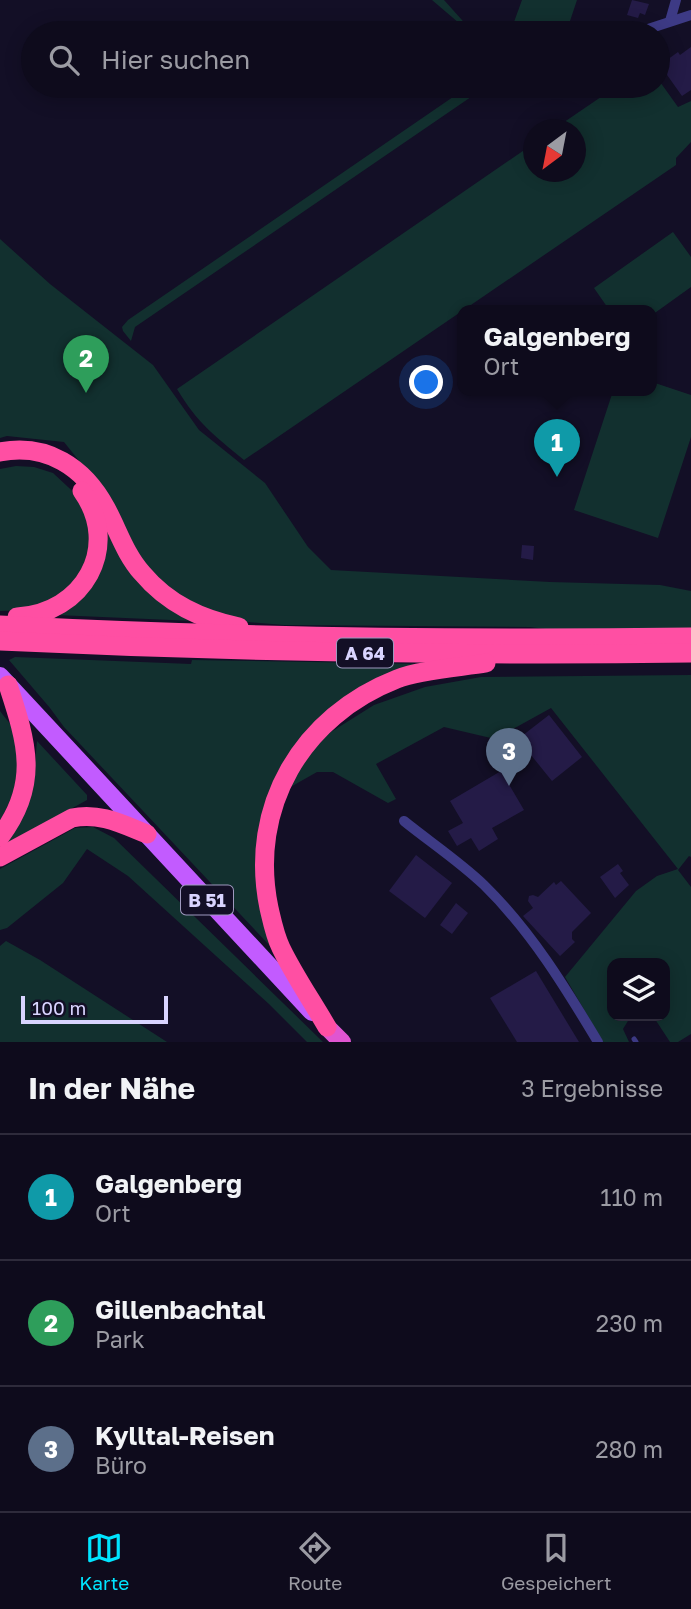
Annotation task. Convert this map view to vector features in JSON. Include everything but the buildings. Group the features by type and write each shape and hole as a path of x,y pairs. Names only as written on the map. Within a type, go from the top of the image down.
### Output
{"highway":[{"path":"0,452 38,451 64,461 78,472 97,494 135,565 153,585 179,606 217,621 281,636"},
{"path":"0,464 14,461 37,463 53,468 71,479 90,505 97,541 91,571 70,600 37,615 0,618"},
{"name":"A 64","path":"0,625 150,633 281,636 520,639 691,637"},
{"name":"A 64","path":"0,641 204,650 539,655 691,653"},
{"path":"327,1027 281,948 264,881 265,837 281,784 320,728 350,703 379,687 400,677 539,655"},
{"path":"0,837 22,799 28,767 26,744 4,681"},
{"path":"0,857 72,818 84,815 109,819 147,834"},
{"name":"B 51","path":"327,1027 342,1042"}],"main road":[{"name":"B 51","path":"4,681 327,1027"}],"street":[{"path":"670,21 676,0"},
{"path":"670,21 691,15"},
{"path":"404,821 483,884 508,911 560,979 598,1042"}],"green space":[{"path":"432,0 444,0 463,21 457,21"},
{"path":"522,0 577,0 570,21 514,21"},
{"path":"670,96 678,107 691,101 691,142 676,158 676,165 471,305 457,305 457,315 244,460 207,428 177,389 523,151 523,182 586,182 586,119 569,119 599,98 670,98"},
{"path":"452,98 469,98 135,327 131,341 122,327 128,320"},
{"path":"673,232 691,257 691,287 657,311 657,305 606,305 594,288"},
{"path":"0,239 50,284 153,365 199,430 265,483 308,547 331,570 660,585 691,591 691,629 553,630 530,627 284,625 236,621 204,613 155,581 133,550 108,497 64,442 7,436 0,438"},
{"path":"657,384 691,395 691,437 658,538 574,510 611,396 657,396"},
{"path":"34,467 53,473 82,500 91,518 90,561 66,596 28,610 0,611 0,469"},
{"path":"99,515 194,621 56,615 76,600"},
{"path":"15,657 191,664 192,660 426,664 389,675 272,790 272,948 64,727 9,660"},
{"path":"691,675 691,857 689,856 678,870 691,887 691,1034 678,1042 670,1042 656,1021 670,1021 670,958 607,958 607,1021 628,1021 623,1029 629,1042 603,1042 565,977 636,891 657,876 678,869 551,708 495,739 444,727 376,764 396,799 388,803 333,772 317,772 287,789 306,757 331,732 374,705 425,687 481,677"},
{"path":"0,711 16,734 20,756 14,790 0,821"},
{"path":"37,741 87,795 87,800 4,846 33,783"},
{"path":"93,827 114,838 323,1042 307,1042 128,876 87,849 63,883 7,928 0,930 0,869 75,828"},
{"path":"6,941 167,1042 0,1042 0,946"}],"place":[{"name":"Gillenbachtal","path":"86,393"},
{"name":"Galgenberg","path":"557,477"},
{"name":"Kylltal-Reisen","path":"509,786"}]}
